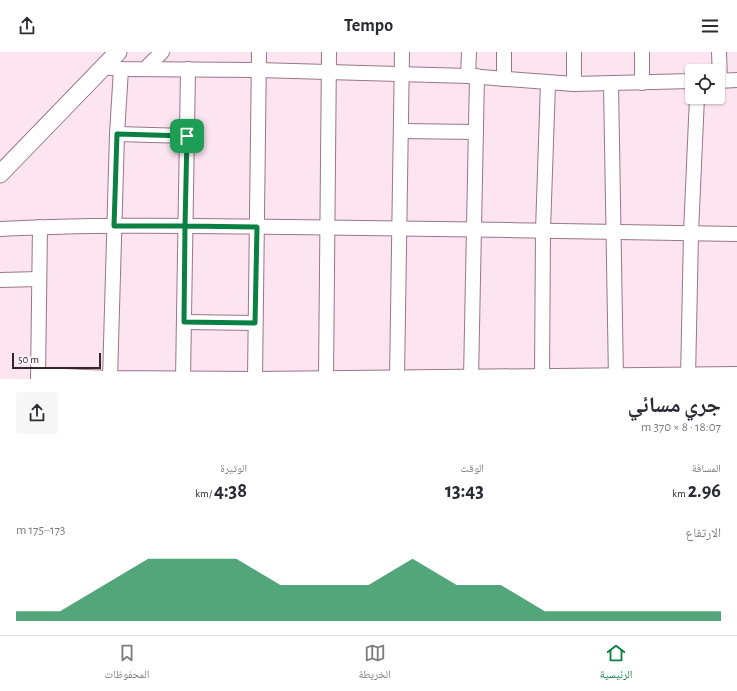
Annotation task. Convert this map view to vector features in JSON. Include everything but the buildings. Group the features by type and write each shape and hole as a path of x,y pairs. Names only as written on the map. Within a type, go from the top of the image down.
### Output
{"main road":[{"path":"0,174 103,67 120,60"}],"street":[{"path":"145,69 162,52"},
{"path":"255,379 258,52"},
{"path":"326,379 329,52"},
{"path":"397,378 402,52"},
{"path":"469,52 473,76 476,132 471,378"},
{"path":"504,52 504,79"},
{"path":"574,52 574,84"},
{"path":"642,52 642,83"},
{"path":"719,52 719,64"},
{"path":"110,378 120,60 145,69 258,70 473,76 574,84 685,81"},
{"path":"183,379 188,69"},
{"path":"725,81 737,80"},
{"path":"542,378 543,230 548,83"},
{"path":"611,84 616,377"},
{"path":"688,377 691,233 697,104"},
{"path":"401,131 476,132"},
{"path":"117,134 187,136"},
{"path":"0,229 40,227 185,226 614,231 737,234"},
{"path":"40,227 38,377 326,379 688,377 737,374"},
{"path":"0,280 40,279"},
{"path":"184,322 255,323"}],"route":[{"path":"187,136 117,134 114,226 185,226 184,322 255,323 257,227 185,226 187,136"}]}
